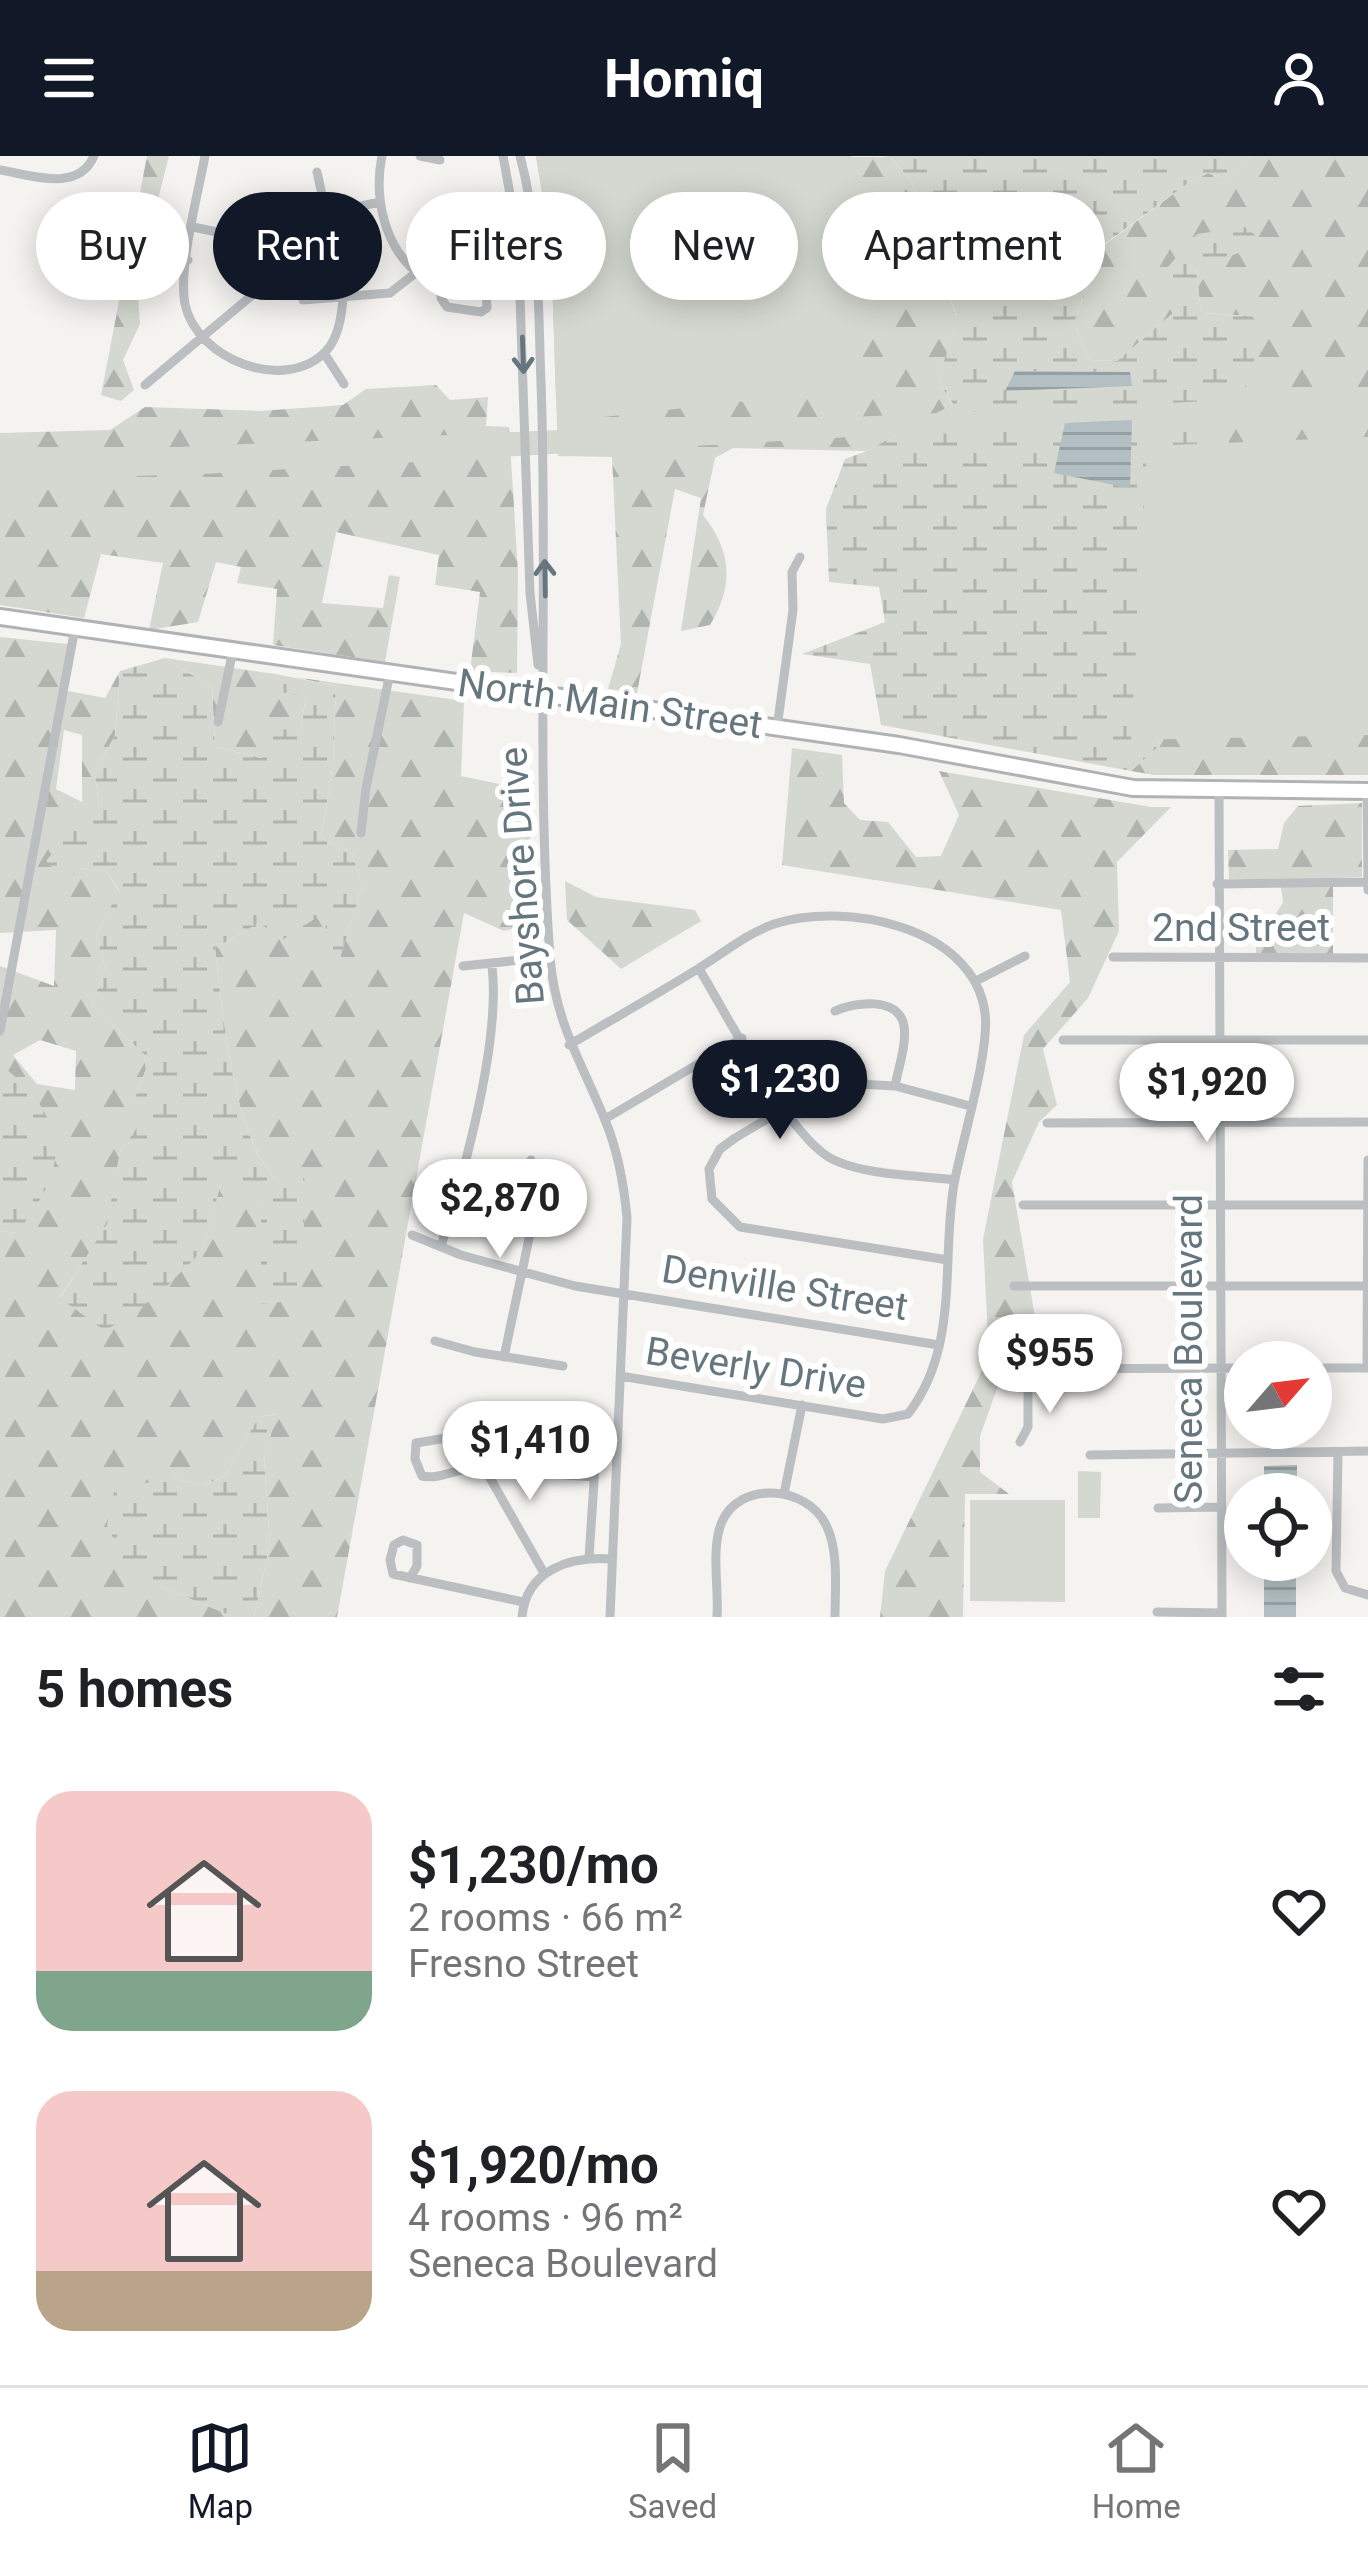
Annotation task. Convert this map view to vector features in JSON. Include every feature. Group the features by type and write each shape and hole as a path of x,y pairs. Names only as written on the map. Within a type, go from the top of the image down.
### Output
{"highway":[{"name":"North Main Street","path":"0,617 898,745 1133,788 1368,791"}],"street":[{"path":"0,170 68,179 89,167 94,156"},
{"path":"189,253 205,156"},
{"path":"379,192 382,156"},
{"path":"420,156 440,160"},
{"path":"503,156 511,192"},
{"path":"520,156 536,242 546,607 541,694"},
{"path":"317,172 322,192"},
{"path":"382,209 390,236 406,257"},
{"path":"193,227 213,231"},
{"path":"185,300 202,337 236,361 280,370 307,364 324,353 340,322 343,300"},
{"path":"145,385 246,300"},
{"path":"442,300 447,307 481,312 488,308 487,300"},
{"path":"521,300 530,593 541,694"},
{"path":"324,353 344,384"},
{"path":"777,728 793,610 792,572 800,557"},
{"path":"0,1030 75,628"},
{"path":"218,722 233,650"},
{"path":"361,833 390,673"},
{"name":"Bayshore Drive","path":"541,694 550,957 557,1006 569,1045 605,1120 625,1200 610,1617"},
{"path":"1217,884 1368,886 1368,791"},
{"name":"Seneca Boulevard","path":"1219,792 1222,1615"},
{"path":"569,1045 773,924 803,917 827,916 921,933 958,958 976,981 1025,956"},
{"path":"464,966 550,957"},
{"name":"2nd Street","path":"1113,958 1368,958"},
{"path":"440,1246 461,1182 493,1017 492,966"},
{"path":"699,968 806,1140 844,1164 955,1180"},
{"name":"Beverly Drive","path":"620,1376 884,1419 902,1418 918,1399 940,1345 949,1302 955,1180 986,1016 976,981"},
{"path":"835,1011 854,1003 890,1008 900,1017 904,1033 895,1086"},
{"path":"605,1120 742,1038"},
{"path":"1063,1040 1368,1040"},
{"path":"948,1260 740,1227 724,1215 710,1193 709,1169 715,1156 735,1138 808,1094 839,1083 895,1086 970,1106"},
{"path":"1047,1123 1368,1122"},
{"path":"504,1358 538,1196 539,1179 531,1160"},
{"path":"1332,1368 1368,1368 1368,1160"},
{"path":"1023,1205 1367,1205"},
{"name":"Denville Street","path":"412,1235 575,1286 940,1345"},
{"path":"1014,1286 1368,1286"},
{"path":"435,1341 563,1366"},
{"path":"1020,1442 1028,1427 1028,1370 1224,1368"},
{"path":"784,1495 802,1405"},
{"path":"473,1468 464,1435 416,1443 415,1459 422,1476 435,1478 473,1468 486,1471 544,1573"},
{"path":"590,1558 596,1451 553,1449 552,1474 594,1478"},
{"path":"1090,1455 1368,1451"},
{"path":"1338,1452 1336,1571 1342,1586 1368,1595"},
{"path":"717,1617 722,1521 728,1510 759,1493 810,1503 821,1515 832,1538 835,1617"},
{"path":"1158,1508 1221,1507"},
{"path":"522,1617 523,1602 544,1573 564,1563 611,1559"},
{"path":"410,1578 523,1602"},
{"path":"1157,1612 1222,1615"}],"green space":[{"path":"147,156 169,156 160,192 140,192"},
{"path":"536,156 890,157 915,192 822,192 822,300 951,300 957,319 938,381 953,405 867,451 733,448 715,458 703,515 720,542 726,583 710,625 681,631 701,498 675,489 637,693 608,689 621,644 612,457 558,456 553,300 606,300 606,192 542,192"},
{"path":"536,156 851,156 853,192 822,192 822,300 857,300 861,388 568,421 570,401 556,403 553,300 606,300 606,192 542,192"},
{"path":"881,156 1251,156 1228,180 1208,173 1187,184 1105,244 1105,192 915,192 890,157"},
{"path":"1251,156 1368,156 1368,775 1154,775 1131,771 1160,745 1157,718 1190,543 1252,316 1201,313 1196,268 1264,242 1197,234 1178,309 1117,361 1089,360 1074,323 1083,300 1105,300 1105,245 1187,184 1208,173 1228,180"},
{"path":"1245,227 1265,243 1196,269 1201,313 1252,316 1264,332 1190,543 1157,718 1160,745 1131,771 881,725 870,664 802,654 885,622 879,587 829,582 826,509 845,459 953,404 938,381 957,318 951,300 1083,300 1074,323 1089,360 1117,361 1178,309 1167,268 1197,234"},
{"path":"119,300 138,300 140,324 123,360 134,390 121,401 101,395"},
{"path":"436,385 450,400 488,397 486,426 509,427 518,572 517,673 470,671 480,592 435,585 439,555 336,532 322,603 383,608 389,575 400,577 385,662 273,645 277,589 237,583 241,567 216,562 198,622 149,630 163,563 101,554 84,618 0,605 0,433 110,430 145,407 260,411 343,405 366,389"},
{"path":"1368,394 1368,423 885,435 202,474 0,480 0,455"},
{"path":"1368,437 1368,735 1131,740 1147,446"},
{"path":"0,637 68,644 63,690 105,698 120,671 115,735 95,774 99,807 81,868 106,871 119,891 96,936 105,967 92,1006 144,1054 146,1069 135,1098 144,1119 120,1152 108,1224 60,1297 202,1251 227,1161 261,1208 261,1303 276,1179 261,1160 240,1104 215,948 259,923 330,909 338,964 362,887 352,853 321,838 333,765 336,686 294,677 464,701 461,776 528,790 534,924 504,931 464,913 337,1617 254,1617 270,1544 264,1459 276,1414 259,1417 224,1476 206,1485 173,1479 160,1586 234,1617 0,1617 0,1231 17,1233 12,1076 0,1063 0,966 54,986 56,930 0,933","holes":["64,730 82,735 82,802 56,789","40,1040 76,1051 75,1090 37,1084 13,1055"]},
{"path":"165,658 275,674 277,691 306,696 300,732 263,758 215,747 212,687"},
{"path":"165,658 212,687 215,747 262,758 270,728 300,731 306,697 276,691 275,674 336,686 333,765 321,838 352,853 362,887 338,965 321,961 328,910 284,939 259,923 215,948 232,1071 249,1134 276,1179 299,1172 307,1183 300,1284 290,1301 261,1304 261,1208 227,1163 202,1251 156,1297 105,1331 60,1298 107,1224 120,1152 143,1119 135,1098 146,1069 144,1054 92,1006 105,967 96,936 119,890 106,871 81,868 66,881 46,861 65,837 63,820 99,807 95,774 115,735 120,671"},
{"path":"792,748 842,755 844,803 860,820 888,822 916,857 941,856 959,815 939,771 1171,807 1117,862 1119,931 1088,998 1043,1049 1057,1105 1039,1122 1012,1182 1035,1317 998,1386 980,1436 980,1472 1009,1494 965,1494 963,1617 880,1617 885,1571 989,1356 983,1239 1024,1035 1070,982 1061,910 782,865"},
{"path":"1362,803 1362,877 1333,878 1333,957 1256,955 1256,921 1272,921 1283,902 1280,880 1229,879 1228,850 1278,849 1284,823 1298,806"},
{"path":"565,881 596,897 695,910 701,921 621,969 567,920"},
{"path":"0,1063 34,1096 46,1115 55,1151 48,1183 17,1233 0,1231"},
{"path":"277,1414 264,1459 270,1544 254,1617 234,1617 160,1586 141,1597 107,1525 115,1487 173,1479 207,1485 224,1476 259,1417"},
{"path":"1078,1471 1101,1472 1100,1518 1078,1518"},
{"path":"970,1500 1065,1500 1065,1602 970,1601"}],"shaded area":[{"path":"1015,371 1130,372 1132,386 1005,391"},
{"path":"1132,420 1130,488 1054,473 1065,423"},
{"path":"1297,1465 1297,1473 1264,1473 1264,1466"},
{"path":"1264,1581 1296,1581 1296,1617 1264,1617"}]}
